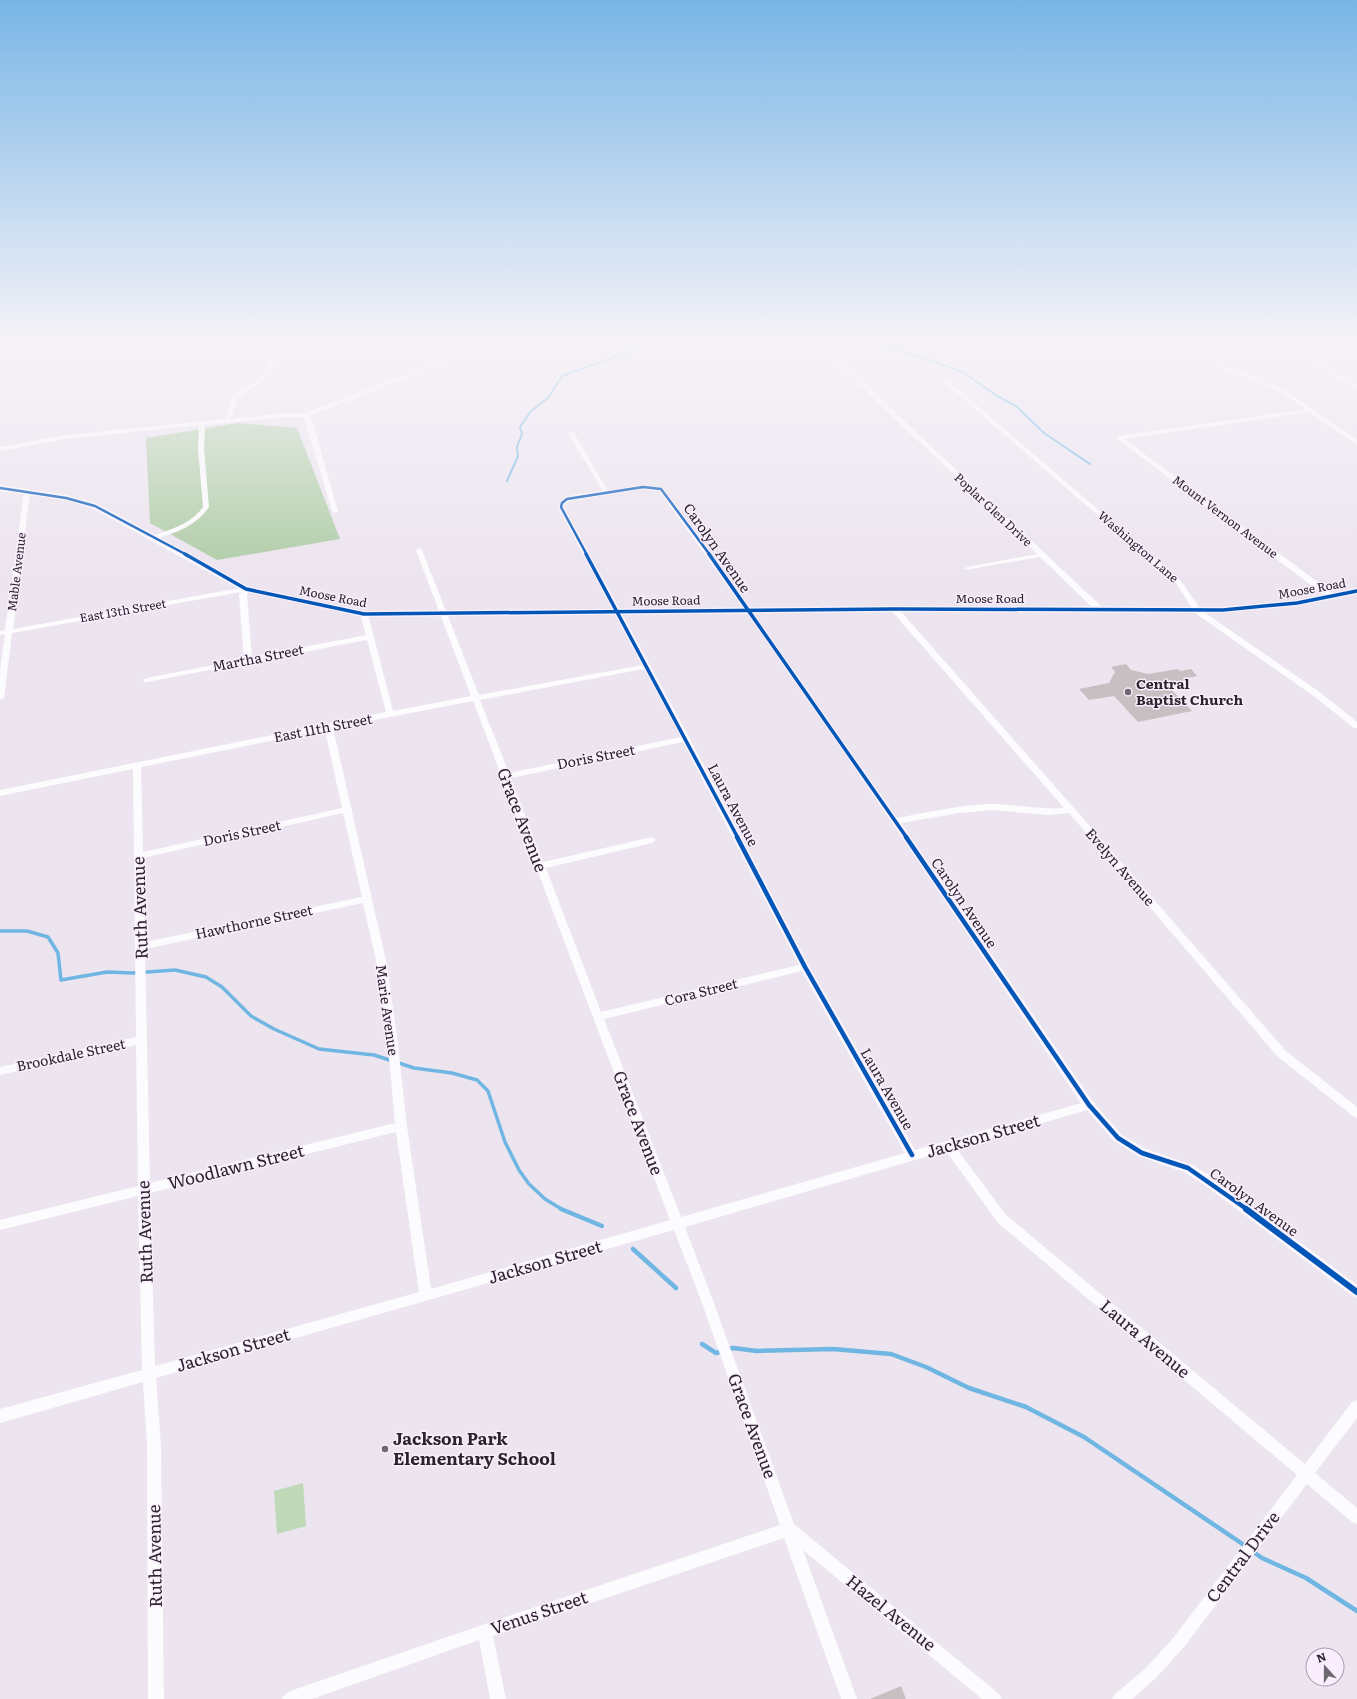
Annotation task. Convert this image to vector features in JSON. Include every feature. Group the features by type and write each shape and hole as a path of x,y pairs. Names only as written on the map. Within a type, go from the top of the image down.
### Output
{"street":[{"path":"0,449 66,437 250,419"},
{"path":"309,419 324,465 335,511"},
{"name":"Poplar Glen Drive","path":"899,419 1098,609"},
{"name":"Washington Lane","path":"990,419 1179,582 1198,610 1318,695 1357,726"},
{"name":"Mount Vernon Avenue","path":"1247,419 1119,438 1331,596"},
{"path":"1323,419 1357,443"},
{"path":"155,537 195,520 206,508 201,448 202,423"},
{"path":"571,433 606,492"},
{"name":"Carolyn Avenue","path":"606,492 643,486 661,489 748,610 895,821 1089,1105 1118,1138 1142,1152 1188,1168 1210,1182 1357,1292"},
{"name":"Moose Road","path":"0,488 66,498 95,506 155,537 246,589 364,614 894,609 1198,610 1260,608 1357,591"},
{"name":"Mable Avenue","path":"0,698 27,492"},
{"name":"Laura Avenue","path":"606,492 567,499 562,503 561,507 686,739 805,967 912,1155"},
{"name":"Grace Avenue","path":"419,550 722,1342 849,1699"},
{"path":"967,568 1041,555"},
{"path":"246,589 243,595 248,660"},
{"name":"East 13th Street","path":"0,633 246,589"},
{"name":"Evelyn Avenue","path":"894,609 1071,810 1282,1054 1357,1113"},
{"path":"364,614 390,714"},
{"name":"Martha Street","path":"147,680 369,637"},
{"name":"East 11th Street","path":"0,793 328,726 646,666"},
{"name":"Marie Avenue","path":"328,726 382,965 394,1055 401,1126 426,1296"},
{"name":"Doris Street","path":"505,776 686,739"},
{"name":"Ruth Avenue","path":"137,765 144,1190 150,1374 154,1445 156,1699"},
{"path":"895,821 959,810 992,807 1048,812 1071,810"},
{"name":"Doris Street","path":"138,856 346,810"},
{"path":"540,866 652,840"},
{"name":"Hawthorne Street","path":"141,946 367,899"},
{"name":"Cora Street","path":"597,1017 805,967"},
{"name":"Brookdale Street","path":"0,1071 142,1040"},
{"name":"Jackson Street","path":"0,1416 426,1296 912,1155 949,1147 1089,1105"},
{"name":"Woodlawn Street","path":"0,1225 401,1126"},
{"name":"Laura Avenue","path":"949,1147 1002,1220 1357,1517"},
{"name":"Central Drive","path":"1120,1699 1152,1672 1178,1642 1357,1407"},
{"name":"Venus Street","path":"290,1699 485,1631 788,1529"},
{"name":"Hazel Avenue","path":"788,1529 994,1699"},
{"path":"485,1631 498,1699"}],"green space":[{"path":"238,423 297,428 340,539 217,560 150,523 146,438"},
{"path":"303,1483 306,1526 277,1534 274,1491"}],"building":[{"name":"Central Baptist Church","path":"1126,664 1131,670 1148,674 1178,669 1180,671 1191,669 1197,676 1187,678 1190,681 1168,686 1192,711 1138,722 1114,696 1089,700 1079,689 1109,683 1115,672 1111,667"},
{"path":"901,1686 906,1699 870,1699"}],"waterway":[{"path":"507,481 518,456 517,447 522,434 520,427 525,419"},
{"path":"1030,419 1044,433 1090,464"},
{"path":"0,931 27,931 48,937 58,953 61,980 107,972 133,973 175,970 206,977 222,987 251,1016 274,1029 319,1049 374,1055 414,1068 452,1073 477,1080 488,1091 505,1142 519,1170 529,1184 545,1199 562,1209"},
{"path":"562,1209 602,1226"},
{"path":"633,1249 676,1288"},
{"path":"702,1344 716,1353 722,1351"},
{"path":"727,1350 733,1348 757,1351 833,1349 891,1354 926,1367 969,1388 1026,1407 1084,1437 1247,1547"},
{"path":"1252,1551 1262,1558 1306,1578 1357,1611"}],"cycle path":[{"path":"912,1155 805,967 686,739 561,507 562,503 567,499 643,487 661,489 706,550 895,821 1089,1105 1118,1138 1142,1153 1188,1168 1210,1182 1357,1292"},
{"path":"0,488 66,498 95,506 246,589 364,614 894,609 1223,610 1297,603 1357,591"}],"place":[{"name":"Central Baptist Church","path":"1128,692"},
{"name":"Jackson Park Elementary School","path":"385,1449"}]}
